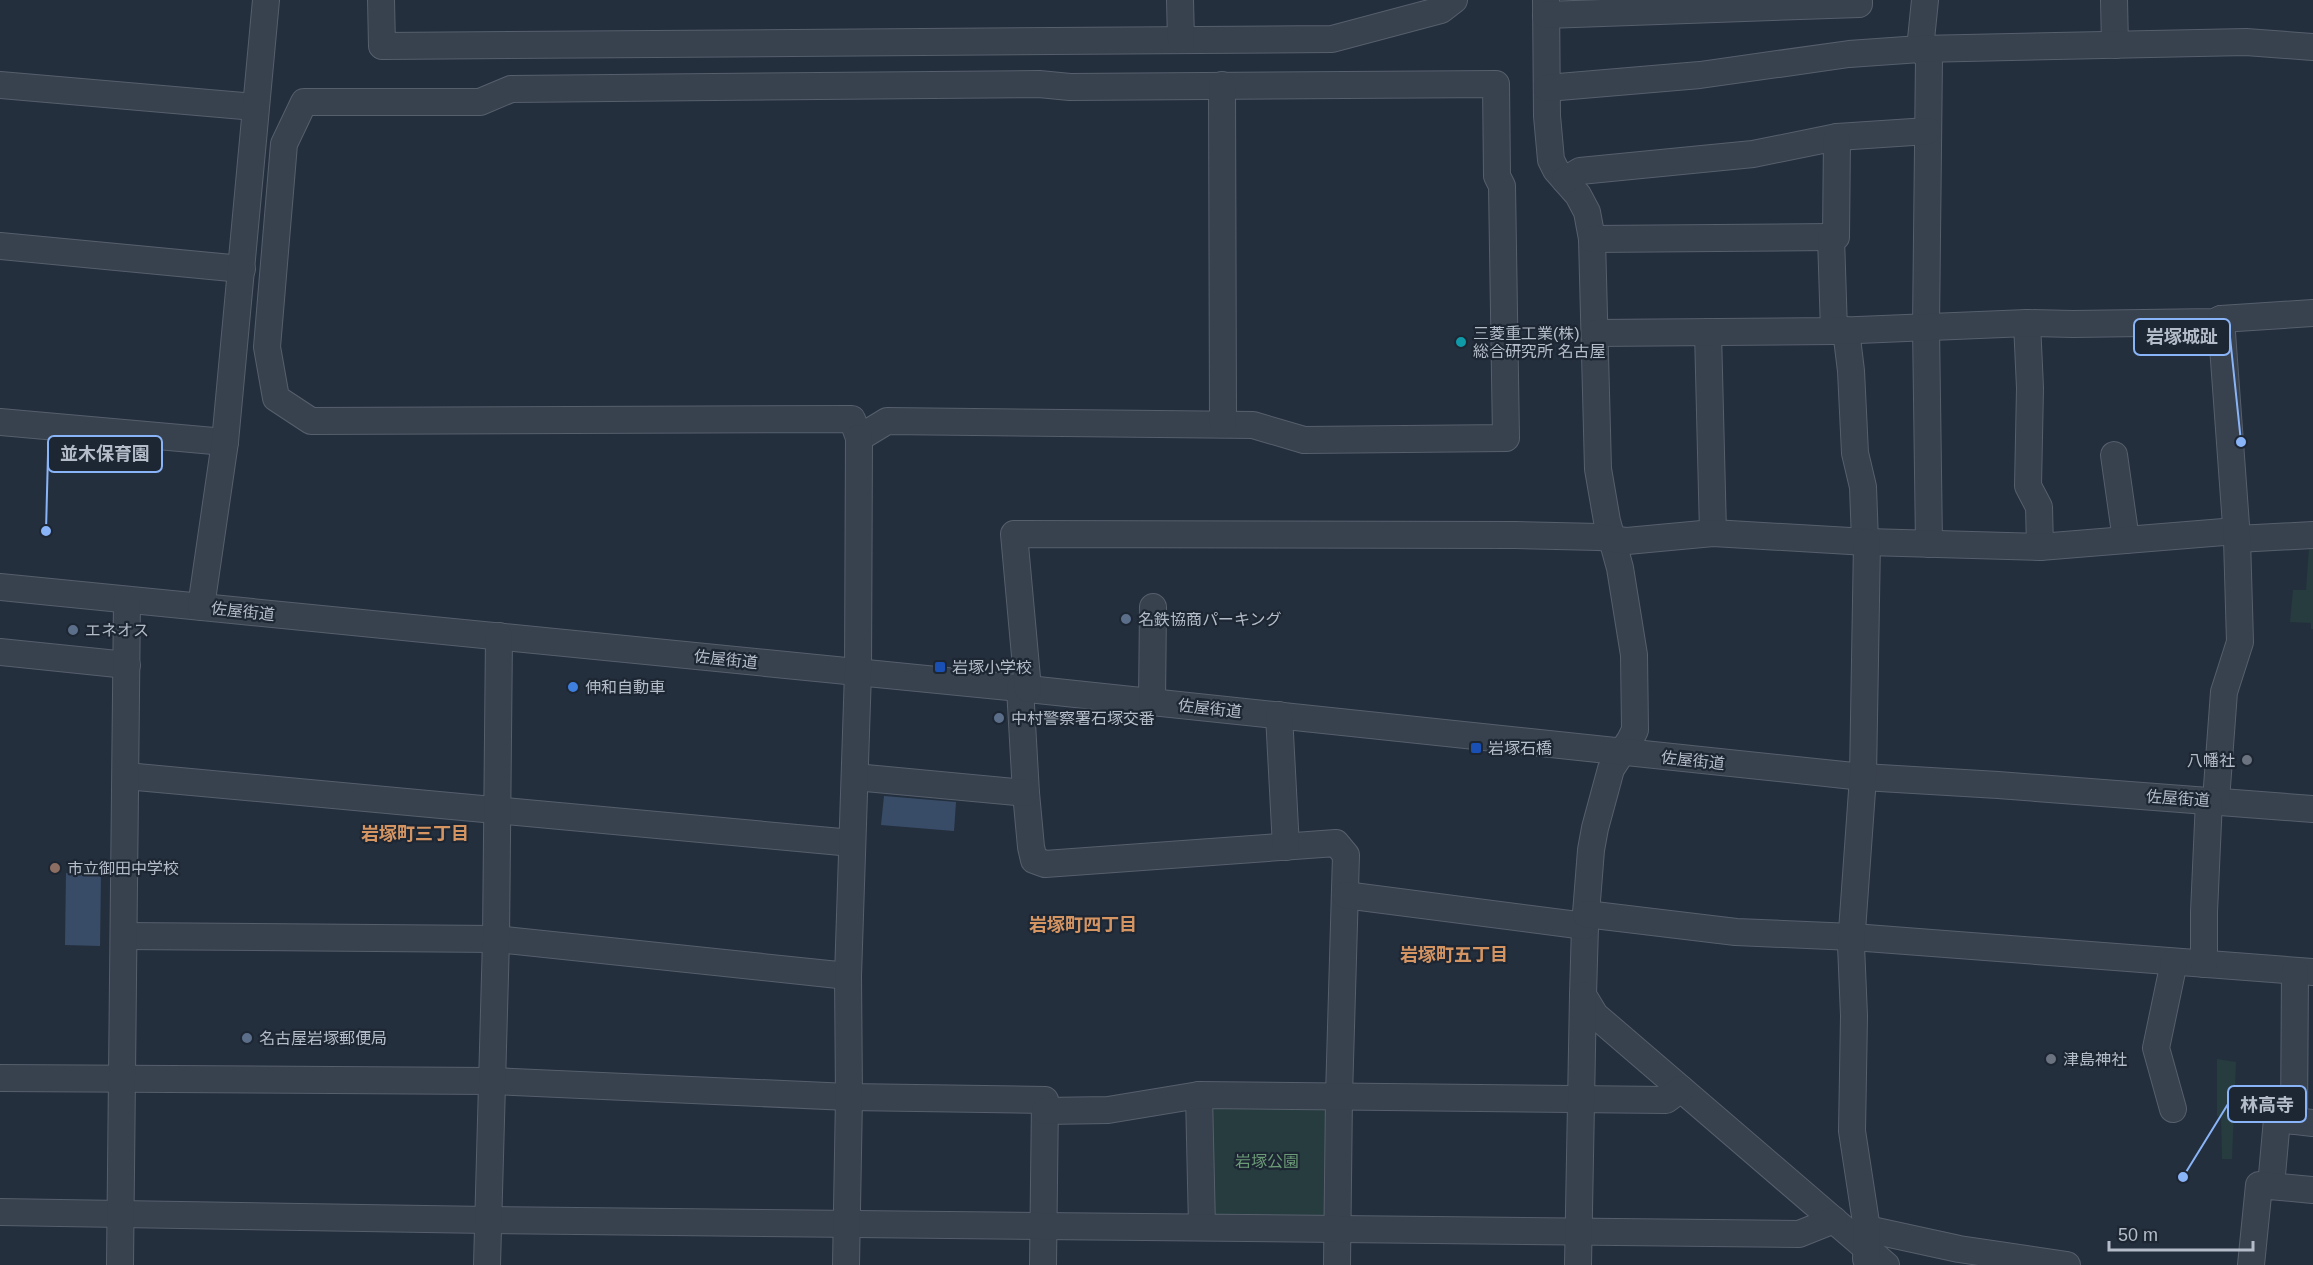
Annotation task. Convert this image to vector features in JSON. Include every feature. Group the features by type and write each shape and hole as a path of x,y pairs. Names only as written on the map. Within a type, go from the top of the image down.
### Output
{"street":[{"path":"201,607 225,442 266,0"},
{"path":"381,0 382,46 1332,39 1441,10 1454,0"},
{"path":"1180,0 1181,40"},
{"path":"1578,1265 1586,920 1595,828 1611,770 1635,730 1634,665 1620,568 1607,521 1598,469 1592,239 1587,212 1578,195 1551,160 1546,7 1859,4 1859,0"},
{"path":"1920,49 1925,0"},
{"path":"2114,0 2115,45"},
{"path":"1547,88 1700,75 1849,54 1920,49 2246,42 2313,47"},
{"path":"1920,49 1929,58 1926,327 1929,544"},
{"path":"846,1265 849,1097 848,976 858,672 859,438 852,419 311,421 276,398 267,347 284,144 304,102 480,102 511,89 1039,84 1070,87 1496,84 1497,176 1502,186 1506,438 1304,440 1253,425 886,421 859,438"},
{"path":"0,85 255,107"},
{"path":"1222,85 1223,424"},
{"path":"1565,180 1580,171 1753,154 1837,137 1928,131"},
{"path":"1592,239 1836,237 1837,137"},
{"path":"1831,237 1840,330 1851,370 1855,453 1863,487 1866,541 1863,777 1851,945 1854,1016 1852,1131 1866,1247"},
{"path":"0,246 242,269"},
{"path":"1595,333 1840,330 2027,323 2214,322 2221,319 2313,313"},
{"path":"2204,964 2204,912 2224,692 2240,642 2236,535 2221,319"},
{"path":"2027,323 2030,388 2028,486 2039,507 2040,547"},
{"path":"1708,332 1713,533"},
{"path":"0,422 225,442"},
{"path":"2114,455 2126,540"},
{"path":"1337,1265 1346,855 1336,843 1045,864 1034,860 1026,793 1024,688 1014,534 1515,535 1599,537 1613,541 1713,533 2040,547 2236,535 2313,536"},
{"name":"佐屋街道","path":"0,587 1024,688 1863,777 2213,800 2313,809"},
{"path":"120,1265 127,600"},
{"path":"1152,702 1153,607"},
{"path":"487,1265 496,939 499,636"},
{"path":"0,652 127,665"},
{"path":"1279,715 1286,847"},
{"path":"126,776 852,843"},
{"path":"855,777 1026,793"},
{"path":"1345,895 1586,920 1736,932 1853,937 2304,972 2304,1122 2277,1119 2271,1186"},
{"path":"124,936 496,939 848,976"},
{"path":"2173,1109 2156,1048 2174,962"},
{"path":"1583,995 1595,1015 1886,1265"},
{"path":"0,1078 491,1081 849,1097 1045,1100 1043,1265"},
{"path":"1045,1111 1108,1110 1199,1095 1666,1100 1680,1089"},
{"path":"1199,1095 1202,1227"},
{"path":"2251,1265 2259,1185 2313,1190"},
{"path":"0,1212 488,1220 1799,1234 1834,1220"},
{"path":"1866,1247 1959,1249 2067,1265"}],"green space":[{"path":"2313,546 2313,629 2311,629 2311,623 2290,622 2293,590 2306,590 2309,547"},
{"path":"2217,1059 2236,1062 2232,1159 2222,1159 2221,1117 2217,1116"},
{"name":"岩塚公園","path":"1218,1103 1326,1105 1327,1213 1321,1219 1217,1217 1208,1208 1208,1111"}],"water":[{"path":"884,796 956,802 954,831 881,825"},
{"path":"66,873 101,873 100,946 65,945"}],"place":[{"name":"三菱重工業(株) 総合研究所 名古屋","path":"1461,342"},
{"name":"岩塚城趾","path":"2241,442"},
{"name":"並木保育園","path":"46,531"},
{"name":"名鉄協商パーキング","path":"1126,619"},
{"name":"エネオス","path":"73,630"},
{"name":"岩塚小学校","path":"940,667"},
{"name":"伸和自動車","path":"573,687"},
{"name":"中村警察署石塚交番","path":"999,718"},
{"name":"岩塚石橋","path":"1476,748"},
{"name":"八幡社","path":"2247,760"},
{"name":"市立御田中学校","path":"55,868"},
{"name":"名古屋岩塚郵便局","path":"247,1038"},
{"name":"津島神社","path":"2051,1059"},
{"name":"林高寺","path":"2183,1177"}],"district":[{"name":"岩塚町三丁目","path":"415,834"},
{"name":"岩塚町四丁目","path":"1083,925"},
{"name":"岩塚町五丁目","path":"1454,955"}]}
